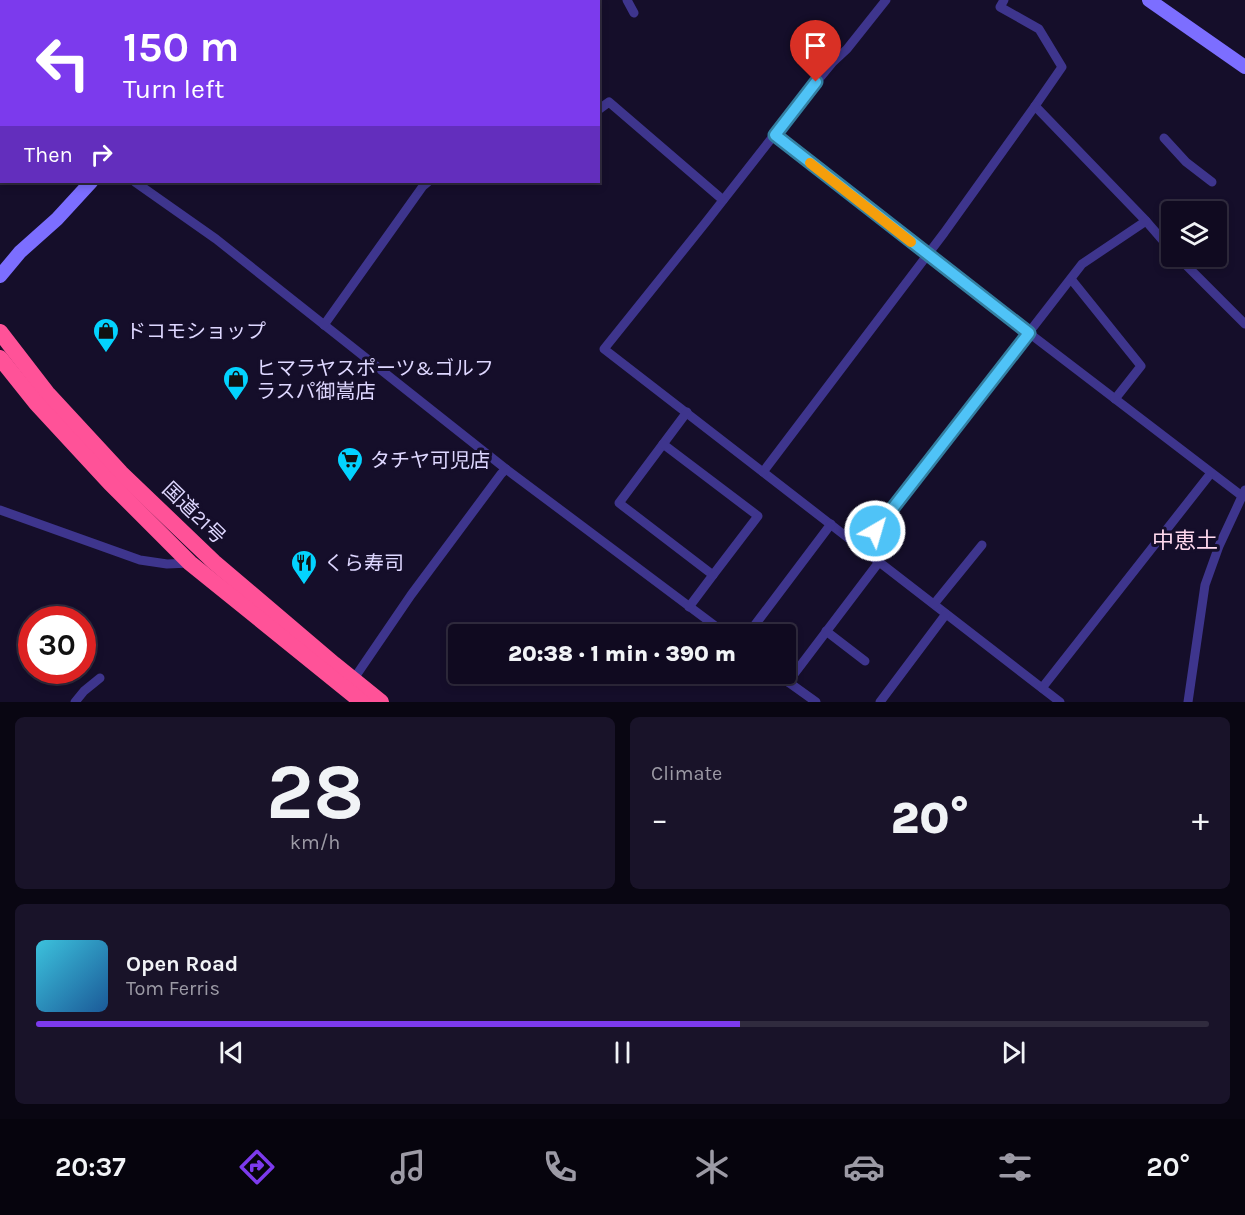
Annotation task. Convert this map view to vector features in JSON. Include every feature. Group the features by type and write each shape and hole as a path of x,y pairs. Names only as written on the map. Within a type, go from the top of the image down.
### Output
{"highway":[{"name":"国道21号","path":"0,332 47,393 121,473 214,561 381,702"},
{"name":"国道21号","path":"0,358 43,411 110,483 190,563 362,702"}],"street":[{"path":"627,0 634,13"},
{"path":"886,0 848,49 805,95 604,349 1060,702"},
{"path":"763,472 927,255 1062,67 1039,28 1000,7 1004,0"},
{"path":"1149,0 1245,67"},
{"path":"600,109 609,102 723,200"},
{"path":"1035,106 1161,238"},
{"path":"775,135 1211,473 1243,493 1219,546 1205,585 1188,702"},
{"path":"1164,138 1186,162 1212,182"},
{"path":"0,276 20,252 57,219 91,183"},
{"path":"136,183 216,238 506,469 712,624"},
{"path":"324,325 427,183"},
{"path":"861,549 1082,264 1146,221"},
{"path":"1188,267 1245,324"},
{"path":"1071,279 1142,366 1115,399"},
{"path":"687,412 619,503 713,574"},
{"path":"663,444 758,516 689,607"},
{"path":"353,680 411,595 506,469"},
{"path":"1041,688 1211,473"},
{"path":"0,510 140,560 167,564 190,563"},
{"path":"756,624 831,524"},
{"path":"934,604 982,545"},
{"path":"796,671 879,562"},
{"path":"880,702 946,614"},
{"path":"826,631 866,661"},
{"path":"75,702 100,678"},
{"path":"791,684 816,702"}],"slow traffic":[{"path":"810,163 911,242"}],"place":[{"name":"ドコモショップ","path":"106,354"},
{"name":"ヒマラヤスポーツ&ゴルフ ラスパ御嵩店","path":"236,402"},
{"name":"タチヤ可児店","path":"350,483"},
{"name":"くら寿司","path":"304,586"}],"district":[{"name":"中恵土","path":"1185,541"}],"route":[{"path":"816,82 775,135 1029,333 875,531"}]}
